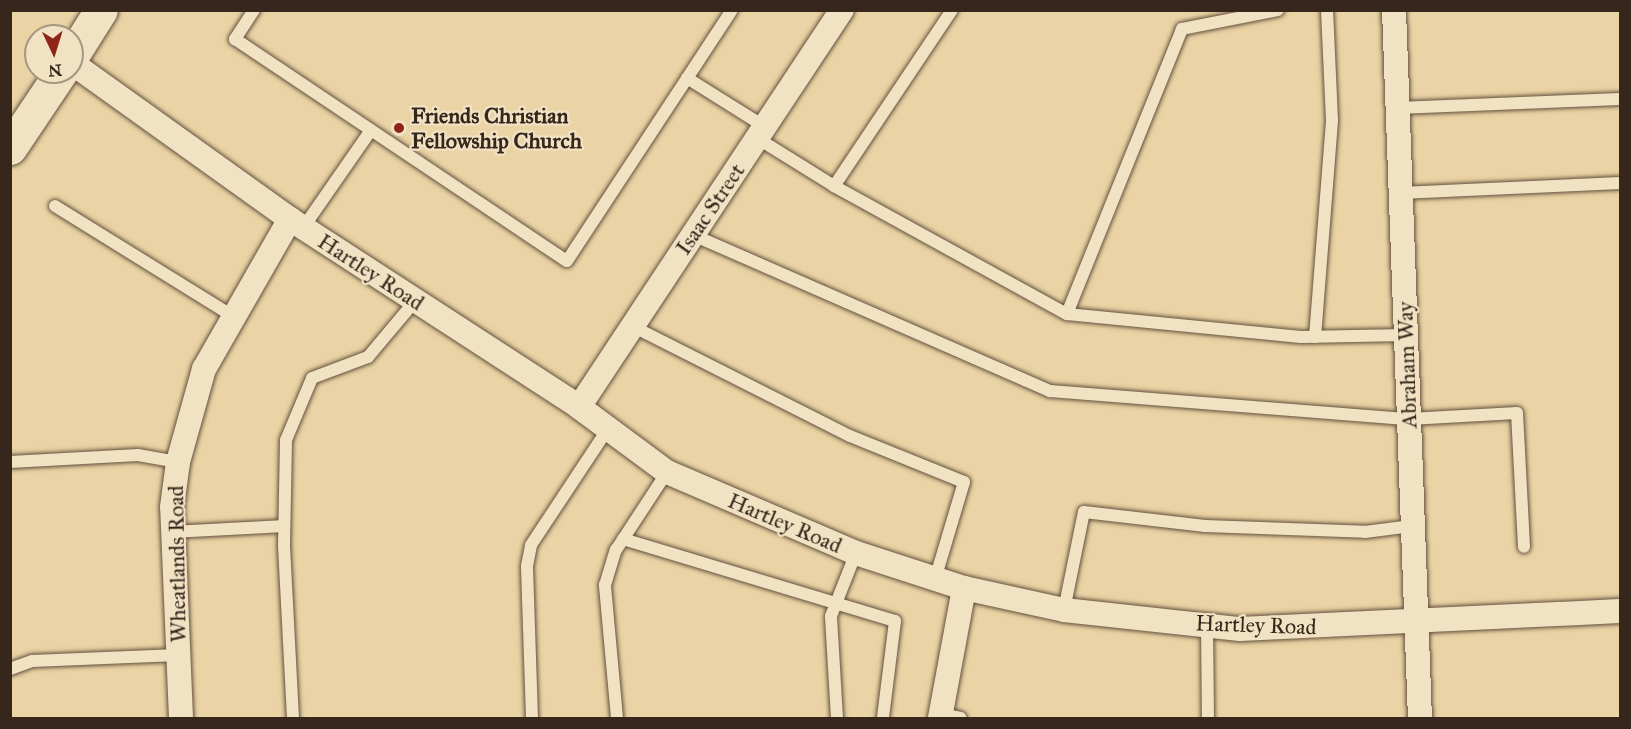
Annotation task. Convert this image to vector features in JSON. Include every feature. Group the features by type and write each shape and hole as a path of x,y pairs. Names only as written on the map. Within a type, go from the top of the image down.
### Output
{"street":[{"path":"84,37 101,10"},
{"name":"Isaac Street","path":"579,407 842,10"},
{"name":"Abraham Way","path":"1394,10 1420,718"},
{"name":"Hartley Road","path":"84,72 297,224 609,427 667,472 856,553 964,588 1064,610 1207,625 1416,624 1620,611"},
{"path":"10,148 53,84"},
{"name":"Wheatlands Road","path":"181,718 173,532 178,462 204,369 234,317 297,224"},
{"path":"947,717 964,588"}],"lane":[{"path":"254,10 234,39 567,261 732,10"},
{"path":"834,186 952,10"},
{"path":"1067,314 1182,29 1278,10"},
{"path":"1315,337 1332,120 1327,10"},
{"path":"687,78 834,186 1067,314 1315,337 1406,335"},
{"path":"1397,108 1620,99"},
{"path":"297,224 371,130"},
{"path":"1401,193 1620,183"},
{"path":"55,206 234,317"},
{"path":"693,235 1050,391 1409,419 1517,413 1524,547"},
{"path":"293,718 284,526 286,440 297,403 312,378 368,357 415,301"},
{"path":"633,326 850,436 964,482 935,579"},
{"path":"532,718 526,566 531,544 609,427"},
{"path":"10,462 138,455 178,462"},
{"path":"617,718 605,585 623,538 667,472"},
{"path":"1064,610 1084,512 1205,526 1365,532 1412,526"},
{"path":"173,532 284,526"},
{"path":"623,538 895,621 883,718"},
{"path":"837,718 831,616 856,553"},
{"path":"1207,625 1208,718"},
{"path":"10,669 32,661 178,655"}],"place":[{"name":"Friends Christian Fellowship Church","path":"399,128"}]}
